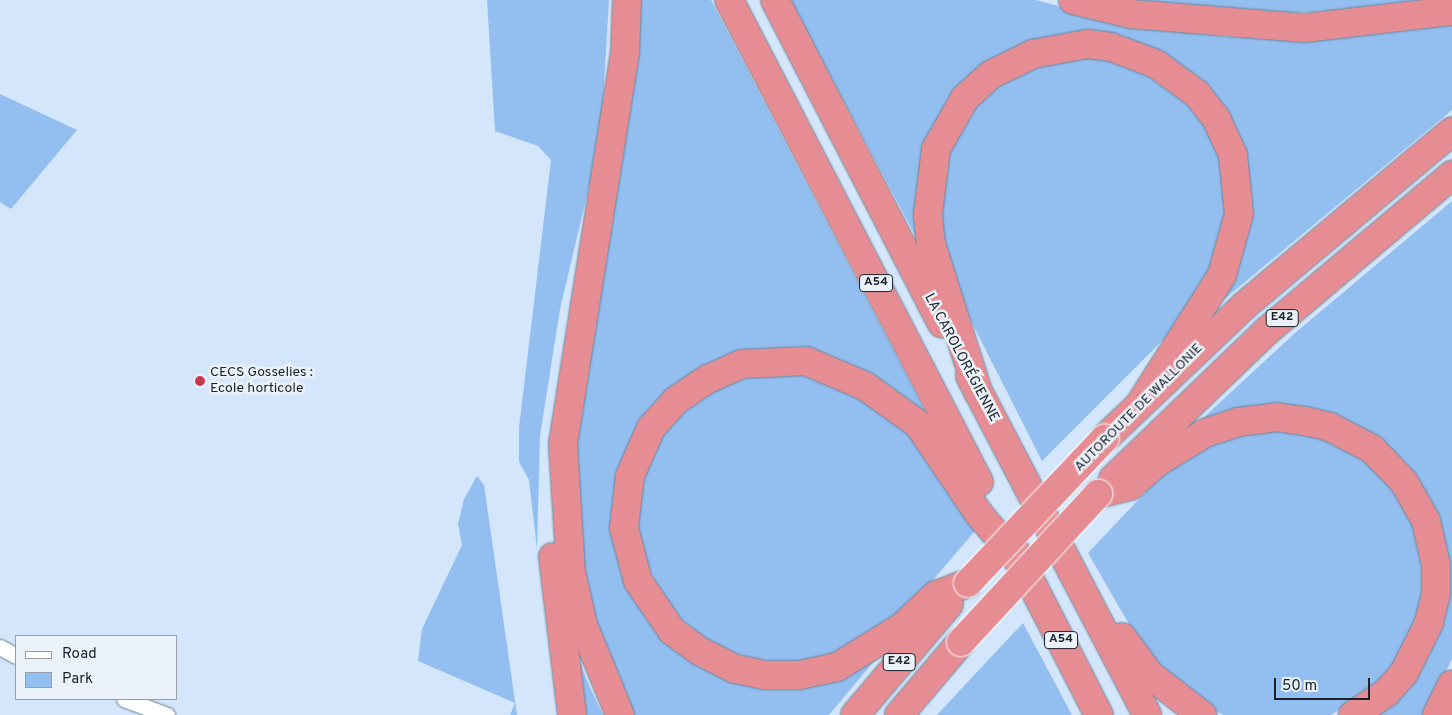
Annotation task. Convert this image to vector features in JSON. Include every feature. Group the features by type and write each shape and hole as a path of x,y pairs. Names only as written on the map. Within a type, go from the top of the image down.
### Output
{"highway":[{"path":"620,715 594,659 571,572 564,444 625,53 627,0"},
{"name":"A54","path":"728,0 1099,715"},
{"name":"LA CAROLORÉGIENNE","path":"775,0 1147,715"},
{"path":"1073,0 1131,14 1304,28 1452,11"},
{"path":"978,392 932,244 928,214 936,148 965,98 992,74 1033,54 1087,44 1111,47 1156,64 1176,79 1216,118 1233,155 1239,214 1225,267 1142,401"},
{"name":"AUTOROUTE DE WALLONIE","path":"940,602 968,583 1142,401 1259,292 1452,131"},
{"name":"E42","path":"900,715 961,642 1098,494 1126,478 1268,330 1452,175"},
{"path":"940,602 837,667 800,675 764,675 735,669 701,652 672,630 652,606 628,553 624,528 630,476 651,428 676,401 708,379 742,364 806,361 865,386 918,424 980,514 1023,566"},
{"path":"1126,478 1159,461 1205,433 1238,422 1276,417 1330,428 1372,449 1390,465 1426,521 1436,565 1436,594 1430,623 1404,673 1386,693 1353,715"},
{"path":"564,444 550,471 549,522 572,715"},
{"path":"1074,572 1150,675 1202,715"},
{"name":"E42","path":"855,715 940,602"},
{"path":"1437,715 1452,684"}],"street":[{"path":"0,647 15,655"},
{"path":"127,700 168,715"}],"green space":[{"path":"487,0 609,0 601,136 560,309 540,436 537,549 529,480 519,462 519,428 551,160 538,146 495,131"},
{"path":"638,0 711,0 925,411 917,415 753,354 634,447 639,596 741,677 886,647 829,715 631,715 587,610 573,468"},
{"path":"790,0 1036,0 1103,18 1226,37 1452,21 1452,110 1216,306 1236,268 1217,105 1064,38 946,112 924,252"},
{"path":"1129,0 1441,0 1361,10 1282,13 1185,10"},
{"path":"1067,55 1138,63 1192,102 1224,157 1227,232 1209,280 1179,324 1042,461 966,311 946,259 938,215 948,145 963,117 1007,74"},
{"path":"0,94 77,130 11,209 0,202"},
{"path":"1452,201 1452,659 1425,715 1376,715 1445,569 1355,428 1188,432 1295,333"},
{"path":"758,372 814,376 843,386 903,426 975,531 920,595 878,631 841,653 812,661 774,664 716,648 672,611 644,560 638,523 641,483 655,445 680,412 703,393"},
{"path":"1269,429 1300,430 1358,452 1404,499 1426,564 1424,601 1414,636 1382,683 1331,715 1224,715 1193,700 1166,677 1138,640 1088,553 1156,481 1198,451 1234,435"},
{"path":"477,476 484,485 517,715 510,715 515,703 418,661 422,629 462,545 458,524 464,499"},
{"path":"1023,623 1072,715 937,715 977,672"},
{"path":"569,634 587,681 603,715 581,715"}],"place":[{"name":"CECS Gosselies : Ecole horticole","path":"200,381"}]}
